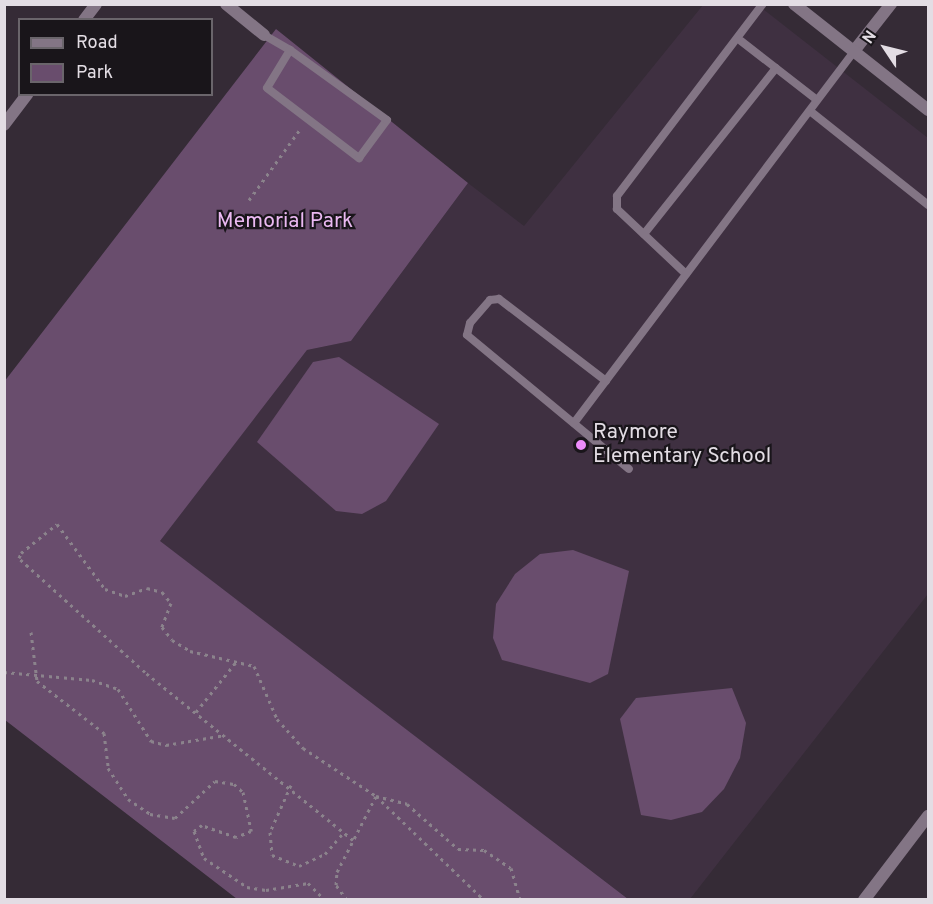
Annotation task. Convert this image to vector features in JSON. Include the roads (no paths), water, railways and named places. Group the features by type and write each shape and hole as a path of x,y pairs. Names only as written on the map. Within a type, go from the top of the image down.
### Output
{"street":[{"path":"86,18 96,4"},
{"path":"226,4 264,35"},
{"path":"794,4 928,110"},
{"path":"854,51 891,4"},
{"path":"4,125 26,96"},
{"path":"864,900 928,816"}],"lane":[{"path":"686,274 617,209 617,196 741,41 763,4"},
{"path":"264,35 290,50 387,120 359,158 267,88 290,50"},
{"path":"741,41 817,100"},
{"path":"574,423 854,51"},
{"path":"644,234 776,68"},
{"path":"810,111 928,205"},
{"path":"606,381 499,299 490,300 470,323 467,334 629,469"}],"place":[{"name":"Raymore Elementary School","path":"581,445"}],"park label":[{"name":"Memorial Park","path":"285,222"}]}
